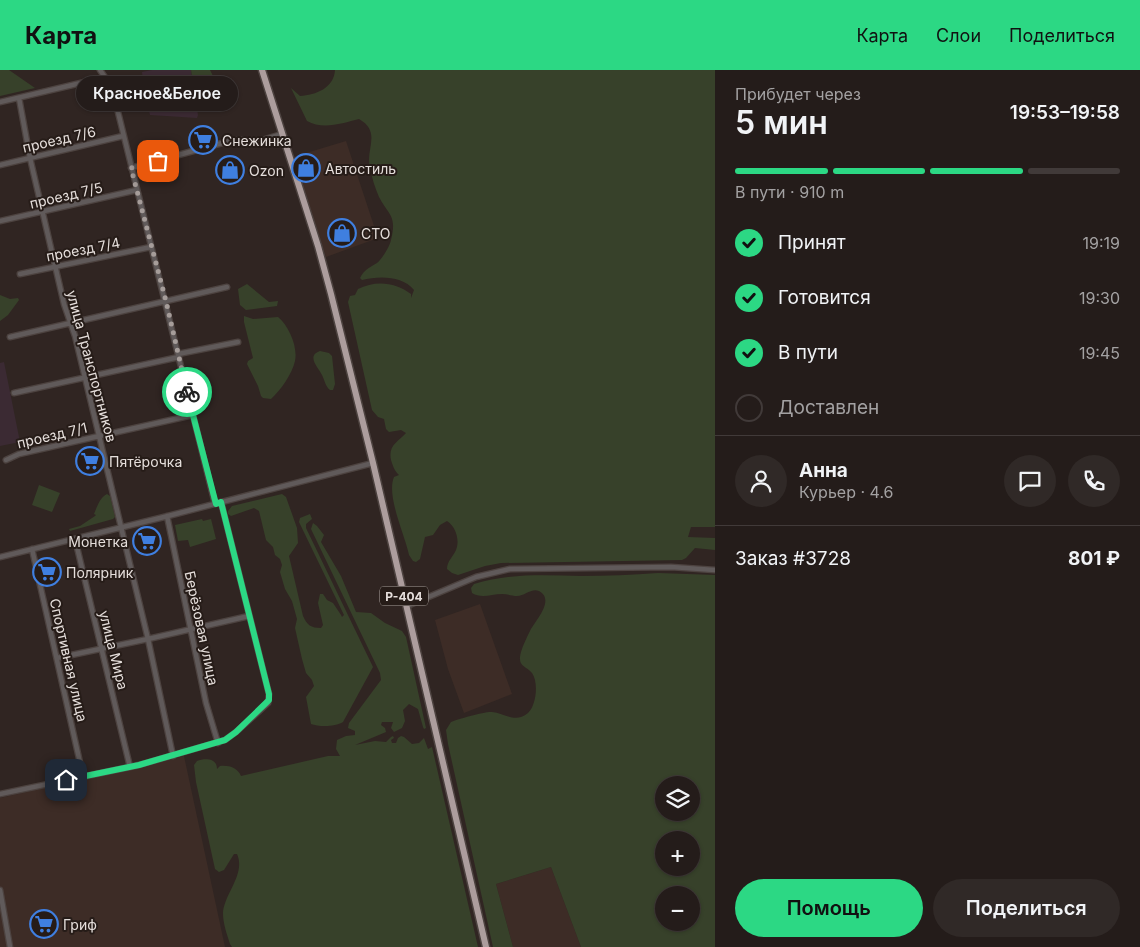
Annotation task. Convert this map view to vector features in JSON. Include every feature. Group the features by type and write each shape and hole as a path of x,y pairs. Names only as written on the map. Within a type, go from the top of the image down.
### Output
{"highway":[{"name":"Р-404","path":"262,70 325,268 407,606 486,947"}],"street":[{"path":"100,70 113,94 216,504"},
{"path":"0,102 85,82 106,80"},
{"name":"улица Транспортников","path":"19,98 42,212 64,304 85,377 148,639 172,756"},
{"path":"131,168 234,140 262,140 282,134"},
{"name":"проезд 7/6","path":"0,165 123,136"},
{"name":"проезд 7/5","path":"0,221 137,190"},
{"name":"проезд 7/4","path":"20,274 151,247"},
{"path":"10,337 227,287"},
{"path":"14,393 238,342"},
{"name":"проезд 7/1","path":"6,460 19,454 193,415"},
{"path":"0,557 373,463"},
{"path":"0,794 130,767 218,743 236,732 269,700 221,502"},
{"name":"Берёзовая улица","path":"167,516 206,703 218,743"},
{"name":"улица Мира","path":"75,539 130,767"},
{"name":"Спортивная улица","path":"32,549 83,776"},
{"path":"407,606 476,578 510,569 671,567 715,570"},
{"path":"57,658 249,616"},
{"path":"0,890 10,947"}],"shaded area":[{"path":"152,70 191,70 197,118 150,115 142,72"},
{"path":"346,141 378,238 326,257 293,157"},
{"path":"4,362 20,442 0,446 0,363"},
{"path":"480,604 512,694 464,713 448,669 435,620"},
{"path":"184,756 225,947 0,947 0,798"},
{"path":"551,867 581,947 513,947 496,884"}],"green space":[{"path":"0,70 9,70 35,88 0,96"},
{"path":"191,70 210,70 214,78 213,87 201,94 209,98 209,103 202,103 198,107 196,103"},
{"path":"335,70 715,70 715,527 691,527 688,537 715,538 715,550 695,548 682,560 501,563 458,575 447,569 458,542 455,530 447,521 440,525 433,535 425,537 420,559 416,562 413,561 409,555 392,494 394,477 399,475 395,470 390,455 394,444 406,433 401,430 389,432 386,429 384,419 378,417 372,410 348,302 350,296 355,295 358,289 371,284 378,283 399,287 411,294 411,298 414,290 409,285 396,279 382,277 362,280 360,278 386,252 393,232 391,216 379,197 372,175 369,161 370,129 359,119 340,124 326,125 313,124 307,121 291,88 300,96 318,92 328,86"},
{"path":"247,284 269,302 278,301 277,306 246,310 240,305 238,289"},
{"path":"0,295 10,299 18,298 19,300 8,315 0,321"},
{"path":"244,316 253,319 278,317 286,326 294,343 296,355 294,366 286,382 271,399 261,396 247,364 253,358"},
{"path":"320,351 329,353 332,356 335,384 333,390 327,387 313,359 316,353"},
{"path":"39,485 60,493 52,512 32,505"},
{"path":"107,494 110,496 115,517 113,519 70,531 69,529 80,526 96,515 94,514 99,502"},
{"path":"282,494 286,497 297,528 298,543 289,556 303,616 312,627 321,628 323,625 318,603 320,594 323,594 327,600 333,603 342,617 344,615 299,522 300,518 310,514 312,519 306,524 306,528 373,667 343,722 336,725 323,726 311,724 306,697 314,686 306,673 302,659 295,628 297,619 280,572 282,565 280,559 275,555 273,547 266,540 259,511 254,508 231,516 228,514 232,506"},
{"path":"202,519 203,521 211,519 216,539 190,547 188,540 178,541 175,525"},
{"path":"313,523 324,535 321,542 341,576 356,612 371,613 385,623 402,631 406,637 426,728 424,729 423,727 418,709 409,704 403,710 405,721 402,728 394,732 391,728 393,722 382,722 381,725 385,728 386,732 355,745 375,741 386,742 393,736 392,743 396,743 401,736 412,744 419,743 424,738 428,749 432,747 478,947 232,947 230,944 224,925 223,913 224,906 237,876 239,861 237,854 234,854 224,870 219,872 215,869 194,765 197,761 210,760 215,763 217,769 220,766 227,766 238,771 241,776 328,756 340,756 336,749 337,740 355,735 355,731 348,728 349,723 381,680 380,673 311,529"},
{"path":"658,573 715,575 715,947 581,947 551,867 496,884 513,947 493,947 446,730 451,722 465,717 492,712 519,718 531,710 535,700 536,688 534,677 522,665 520,657 532,627 545,605 545,600 544,595 536,590 517,596 502,594 483,596 472,593 471,588 474,584 487,580 513,576 600,576"}],"way so far":[{"path":"158,161 131,168 166,301 187,392"}],"place":[{"name":"Снежинка","path":"203,140"},
{"name":"Красное&Белое","path":"158,161"},
{"name":"Автостиль","path":"306,168"},
{"name":"Ozon","path":"230,170"},
{"name":"СТО","path":"342,233"},
{"name":"Пятёрочка","path":"90,461"},
{"name":"Монетка","path":"147,541"},
{"name":"Полярник","path":"47,572"},
{"name":"Гриф","path":"44,924"}],"route":[{"path":"66,780 139,765 218,743 236,732 269,700 221,502 216,504 187,392"}]}
